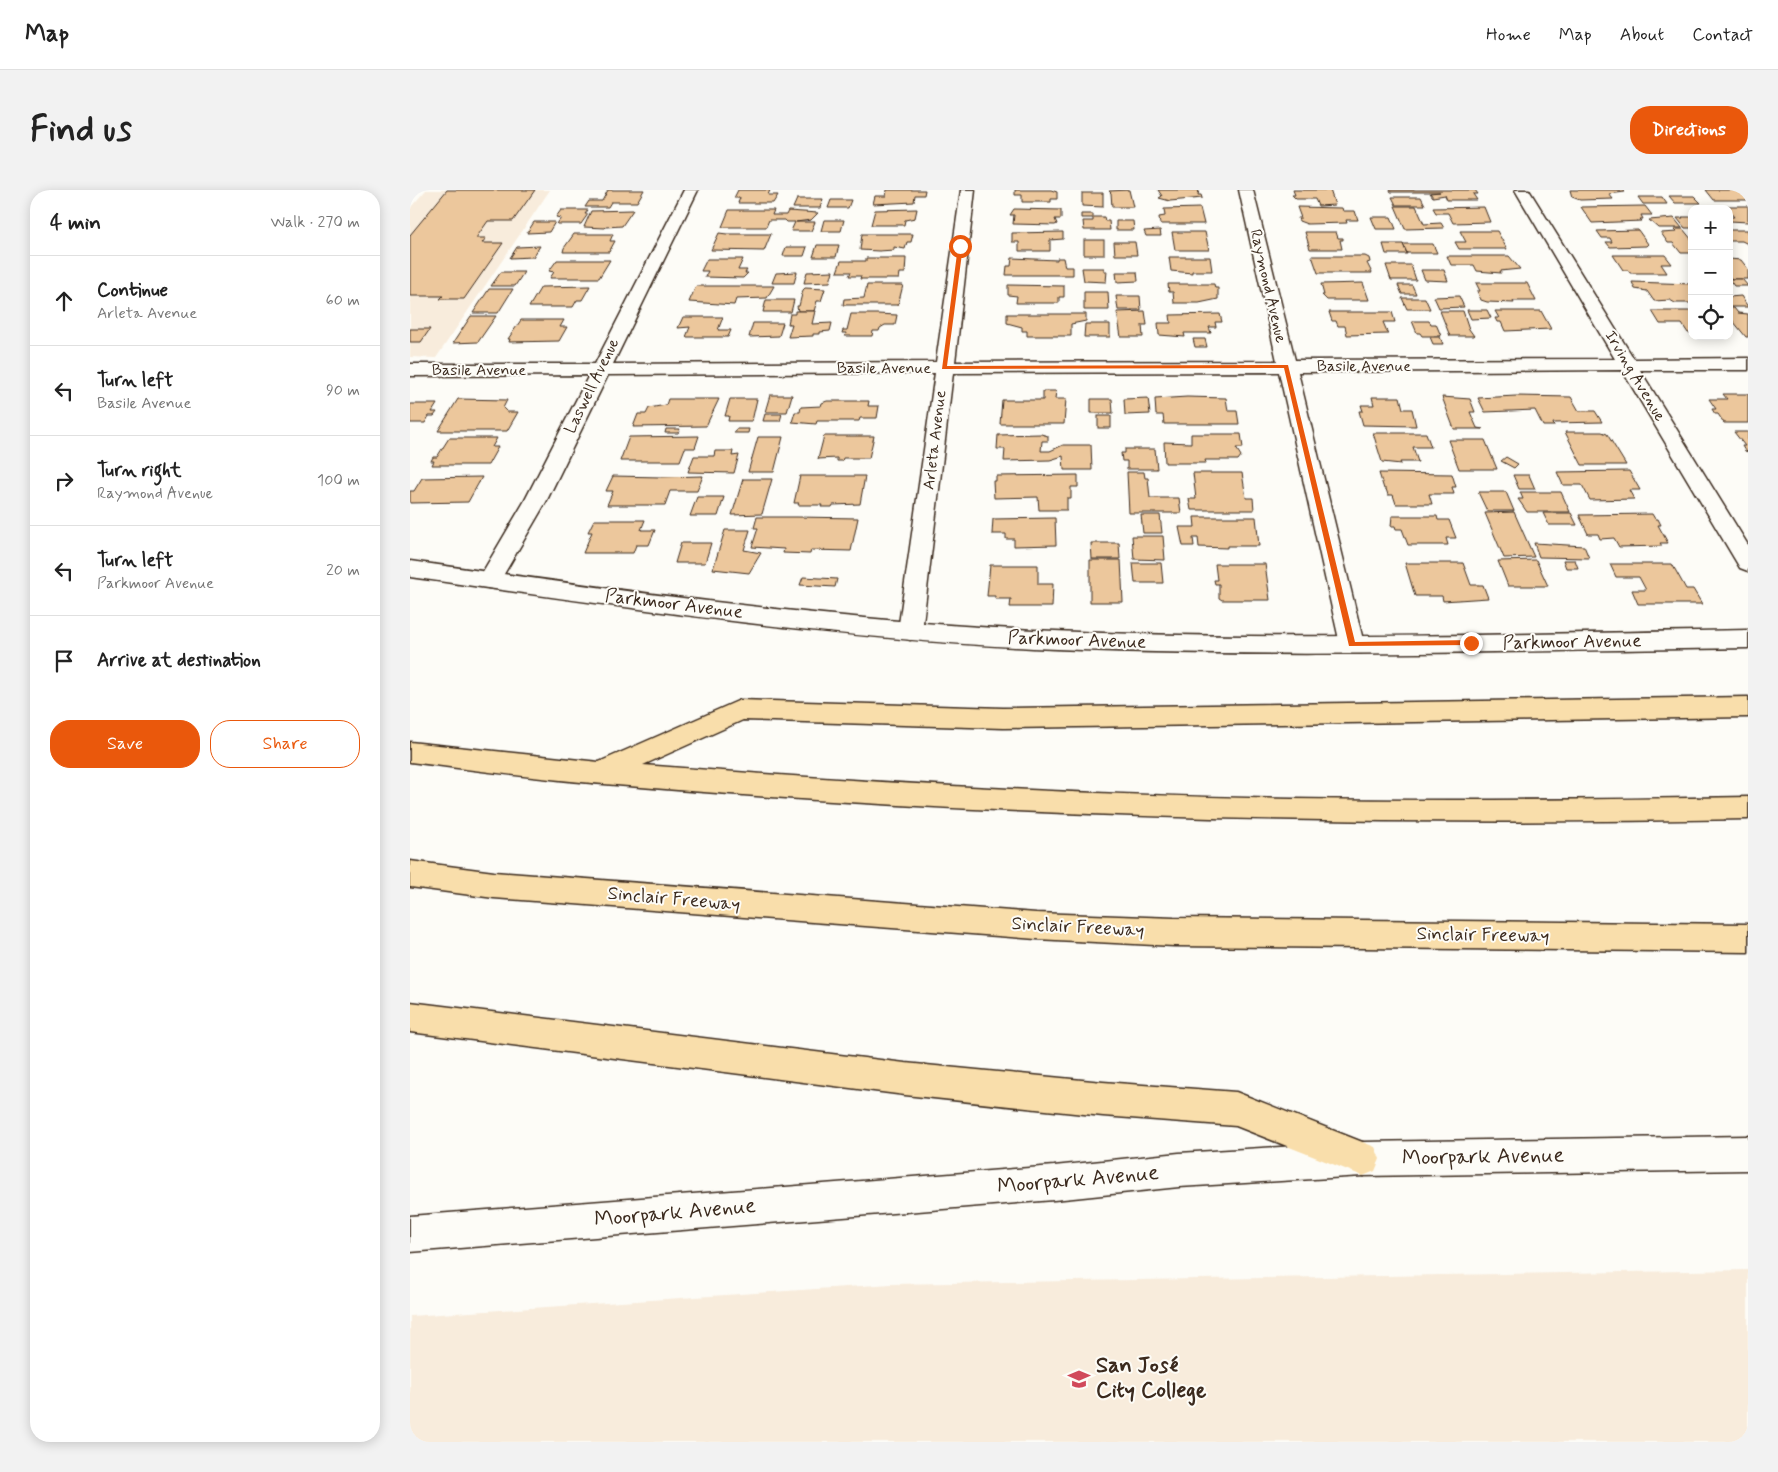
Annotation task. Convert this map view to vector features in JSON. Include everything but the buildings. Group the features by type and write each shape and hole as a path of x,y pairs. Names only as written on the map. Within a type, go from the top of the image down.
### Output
{"highway":[{"path":"600,774 740,710 1004,718 1748,707"},
{"path":"410,752 600,774 802,788 1290,810 1544,812 1748,808"},
{"name":"Sinclair Freeway","path":"410,874 494,885 1036,926 1174,932 1748,938"},
{"path":"410,1018 905,1080 1103,1100 1236,1109 1364,1159"}],"street":[{"name":"Laswell Avenue","path":"489,580 535,502 691,190"},
{"name":"Arleta Avenue","path":"910,631 968,190"},
{"name":"Raymond Avenue","path":"1246,190 1352,644"},
{"name":"Irving Avenue","path":"1522,190 1748,563"},
{"name":"Basile Avenue","path":"410,370 1748,364"},
{"name":"Parkmoor Avenue","path":"410,569 787,619 910,631 1032,639 1201,645 1748,639"},
{"name":"Moorpark Avenue","path":"410,1234 1044,1184 1179,1170 1364,1159 1748,1153"}],"shaded area":[{"path":"426,190 550,190 436,358 410,357 410,208"},
{"name":"San José City College","path":"1748,1270 1748,1442 410,1442 410,1316 891,1284"}],"place":[{"name":"San José City College","path":"1079,1379"}],"route":[{"path":"960,246 944,368 1286,366 1352,644 1471,643"}]}
